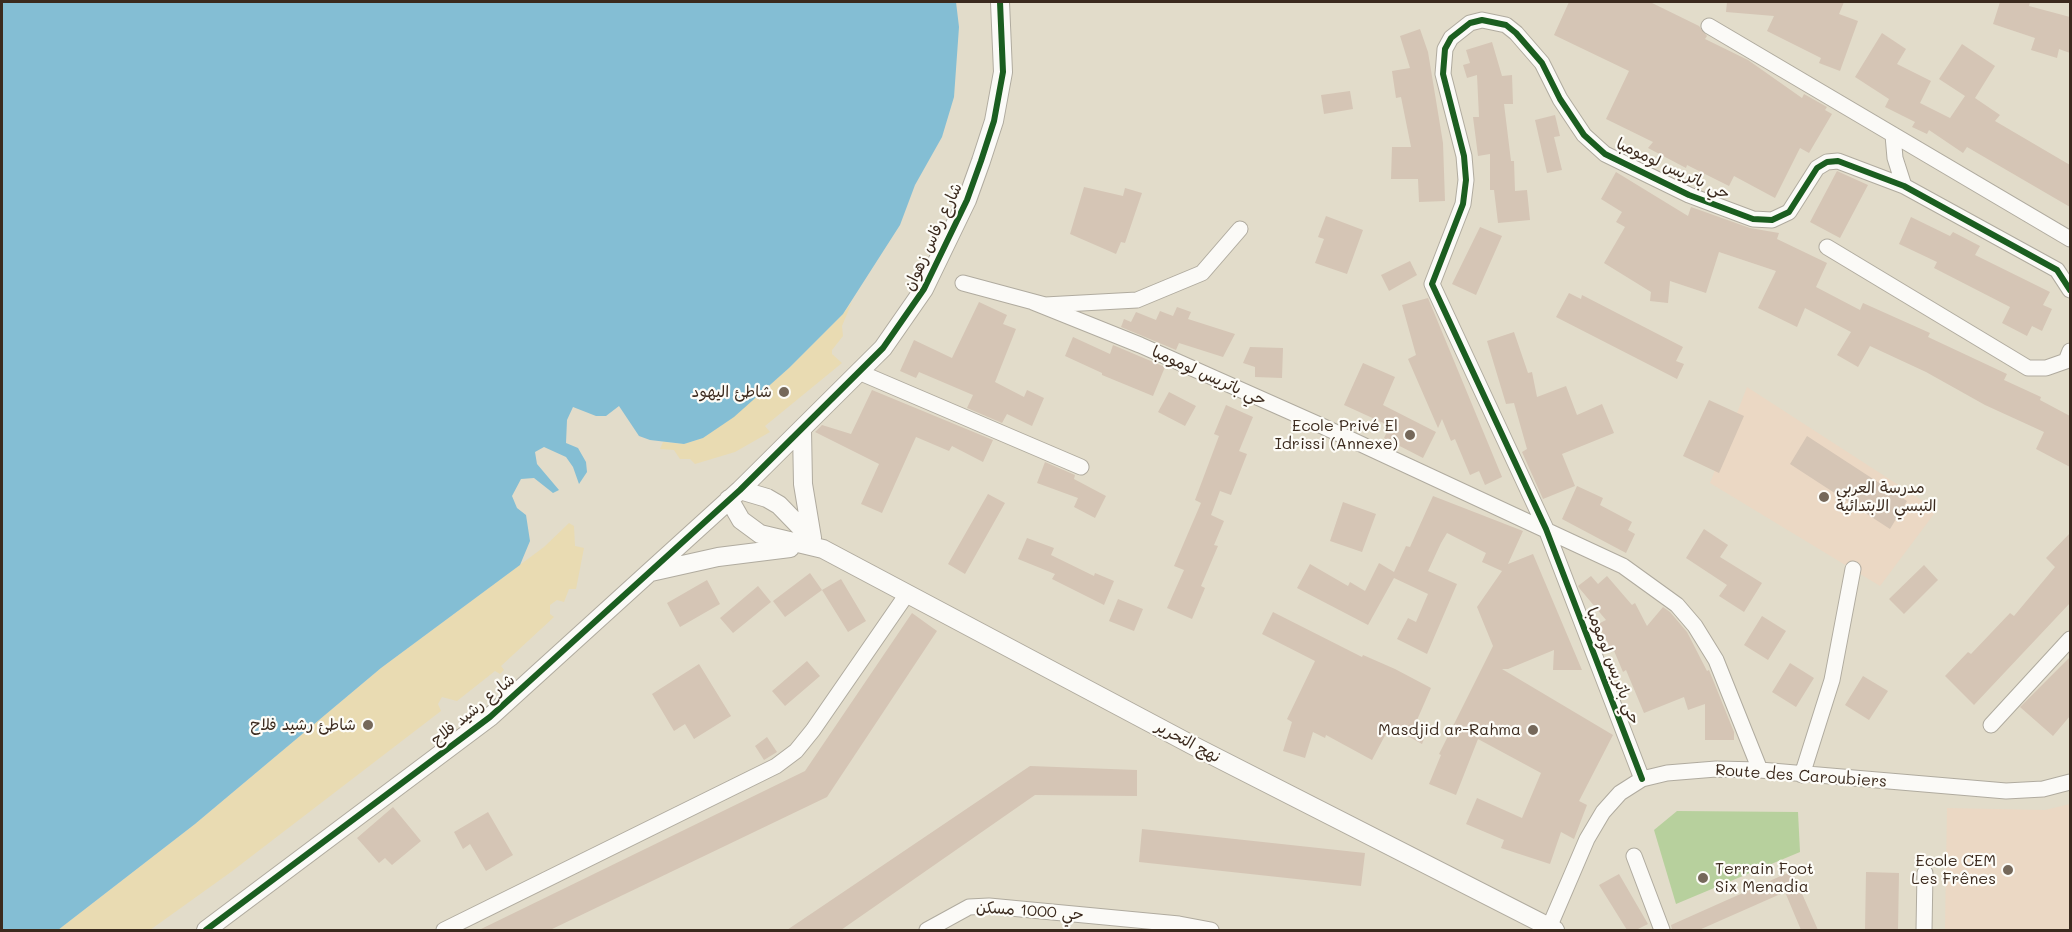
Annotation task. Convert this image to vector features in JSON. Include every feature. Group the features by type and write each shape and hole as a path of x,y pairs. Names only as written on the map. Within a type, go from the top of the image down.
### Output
{"street":[{"name":"شارع رفاس زهوان","path":"734,495 861,373 895,334 915,305 967,200 994,121 1003,72 1000,2"},
{"name":"حي باتريس لومومبا","path":"1642,779 1546,529 1432,284 1463,204 1467,180 1464,156 1442,61 1445,49 1460,29 1482,20 1506,26 1516,33 1542,63 1560,99 1584,135 1605,154 1689,195 1752,219 1772,220 1790,212 1814,172 1827,162 1844,162 1904,186 2057,270 2070,290"},
{"path":"1709,26 2070,239"},
{"path":"1893,135 1895,158 1904,186"},
{"name":"حي باتريس لومومبا","path":"963,283 1045,305 1137,300 1202,273 1240,229"},
{"path":"1827,247 2028,368 2046,368 2066,361 2070,351"},
{"name":"حي باتريس لومومبا","path":"1033,302 1226,383 1623,566 1655,587 1689,619 1716,660 1760,770"},
{"path":"861,373 1081,467"},
{"path":"650,572 718,557 815,545 803,484 802,429"},
{"name":"نهج التحرير","path":"815,545 779,505 760,495 734,495 741,520 760,534 815,545 1192,745 1551,929"},
{"name":"شارع رشيد فلاح","path":"206,930 490,717 734,495"},
{"path":"1802,775 1832,680 1853,569"},
{"path":"444,930 776,766 796,751 813,730 907,594"},
{"path":"1990,725 2070,639"},
{"name":"Route des Caroubiers","path":"1551,929 1587,839 1603,812 1620,793 1642,779 1666,773 1716,769 1760,770 2006,791 2043,789 2070,782"},
{"path":"1634,856 1662,930"},
{"path":"1924,930 1925,873"},
{"name":"حي 1000 مسكن","path":"927,930 969,907 989,906 1179,924 1211,930"}],"shaded area":[{"name":"مدرسة العربي التبسي الابتدائية","path":"1747,387 1937,510 1880,586 1710,483"},
{"name":"Ecole CEM Les Frênes","path":"2070,804 2070,930 1945,930 1947,808 2045,810"}],"green space":[{"name":"Terrain Foot Six Menadia","path":"1677,811 1798,812 1800,852 1676,904 1654,830"}],"sand":[{"name":"شاطئ اليهود","path":"852,302 842,326 843,336 832,350 832,354 842,363 765,426 770,432 735,452 695,464 690,459 680,459 674,450 660,449 663,442 684,444 703,438 733,417 789,368"},
{"name":"شاطئ رشيد فلاح","path":"569,523 574,526 575,546 584,548 576,589 569,589 564,602 557,600 550,605 550,614 554,617 501,666 504,670 500,674 495,671 457,701 442,697 438,704 441,711 231,872 150,930 58,930 195,824 381,668 544,547"}],"water":[{"path":"2,2 956,2 959,27 954,97 942,137 915,185 900,225 843,314 789,368 734,417 703,438 684,444 650,440 639,436 619,406 606,416 596,416 573,407 567,420 566,443 578,448 586,462 587,472 579,484 573,467 566,457 544,447 535,452 537,464 559,490 553,493 534,478 521,479 512,496 517,508 526,515 530,541 520,565 381,668 195,824 58,930 2,930"}],"building":[{"path":"1569,2 1650,2 1699,26 1707,36 1705,39 1748,60 1802,98 1804,94 1827,107 1825,110 1832,114 1809,153 1800,148 1775,198 1734,176 1729,186 1687,165 1686,168 1648,148 1653,142 1606,119 1629,71 1554,35"},
{"path":"1727,2 1844,2 1839,14 1858,21 1840,71 1819,63 1821,58 1767,31 1774,16 1726,12"},
{"path":"2000,2 2030,2 2029,6 2070,17 2070,53 2059,49 2057,58 2031,50 2035,38 1993,24"},
{"path":"1420,29 1428,52 1443,143 1445,201 1419,202 1418,179 1391,179 1392,147 1411,147 1401,97 1396,98 1392,71 1410,68 1400,36"},
{"path":"1882,33 1906,49 1897,64 1931,81 1920,103 1950,118 1965,96 1939,79 1962,44 1995,66 1975,98 2000,115 1995,121 2070,165 2070,207 1967,147 1963,153 1929,130 1927,134 1912,127 1915,122 1885,107 1889,99 1855,77"},
{"path":"1492,42 1502,76 1512,75 1513,104 1504,104 1511,161 1514,161 1515,191 1527,190 1530,220 1498,223 1494,190 1490,190 1490,154 1478,156 1473,117 1479,117 1477,75 1467,78 1463,65 1470,63 1466,50"},
{"path":"1350,91 1353,109 1324,114 1321,95"},
{"path":"1555,115 1560,136 1554,137 1562,170 1547,173 1535,120"},
{"path":"1837,171 1868,185 1840,238 1810,222"},
{"path":"1616,172 1688,216 1691,207 1750,228 1779,233 1777,239 1827,263 1816,287 1860,310 1863,303 1930,333 1928,337 2007,374 2004,380 2041,397 2040,400 2070,416 2070,467 2036,449 2044,432 1985,405 1926,372 1870,346 1858,367 1837,355 1851,332 1805,308 1797,327 1758,308 1776,271 1719,252 1706,293 1670,281 1668,303 1650,301 1651,292 1604,263 1625,227 1616,222 1622,212 1601,199"},
{"path":"1084,187 1123,196 1125,188 1142,193 1125,243 1121,242 1116,254 1070,234"},
{"path":"1326,216 1363,230 1347,274 1315,263 1324,239 1318,237"},
{"path":"1911,217 1950,236 1953,232 1980,246 1975,255 2050,292 2043,305 2052,309 2042,331 2032,326 2027,336 2002,323 2010,307 1934,268 1937,262 1899,244"},
{"path":"1480,227 1502,236 1476,295 1452,284"},
{"path":"1410,261 1417,275 1389,291 1381,275"},
{"path":"1569,293 1581,299 1582,295 1683,347 1676,361 1684,364 1677,379 1556,317"},
{"path":"1428,298 1502,477 1485,485 1479,471 1470,475 1455,439 1451,441 1442,419 1438,428 1408,359 1416,355 1402,305"},
{"path":"979,302 1007,315 1003,324 1016,329 995,382 1024,397 1027,390 1044,398 1032,426 1007,414 1002,423 967,408 973,395 919,372 916,378 900,371 914,340 952,358"},
{"path":"1177,307 1191,312 1188,319 1235,334 1223,357 1179,343 1176,350 1121,327 1124,319 1131,322 1136,312 1156,320 1160,311 1173,316"},
{"path":"1514,332 1528,373 1532,372 1537,397 1566,386 1577,415 1602,404 1614,433 1562,454 1575,486 1543,499 1522,452 1527,449 1514,403 1506,404 1487,341"},
{"path":"1073,337 1110,354 1113,345 1165,367 1153,396 1102,375 1065,356"},
{"path":"1250,347 1283,348 1282,378 1255,377 1255,367 1243,363"},
{"path":"1363,363 1395,377 1383,405 1436,432 1423,458 1384,438 1390,426 1344,405"},
{"path":"872,390 993,440 983,462 952,446 949,451 916,437 882,513 861,504 879,464 815,432 822,425 851,434"},
{"path":"1169,392 1196,406 1185,426 1158,412"},
{"path":"1709,400 1744,416 1719,473 1683,456"},
{"path":"1226,405 1253,417 1239,451 1247,454 1231,495 1220,491 1211,515 1224,521 1214,545 1218,546 1201,586 1205,588 1192,619 1167,608 1184,570 1174,566 1201,503 1195,500 1219,436 1214,434"},
{"path":"1807,436 1907,501 1890,529 1790,464"},
{"path":"1045,462 1075,475 1074,479 1106,496 1095,518 1074,507 1078,498 1037,483"},
{"path":"1577,486 1603,498 1600,505 1632,522 1628,530 1635,534 1626,553 1562,519"},
{"path":"988,494 1005,503 965,574 948,564"},
{"path":"1433,496 1523,531 1508,564 1533,554 1582,670 1553,670 1554,650 1508,669 1502,669 1613,735 1579,801 1587,805 1574,839 1561,832 1550,864 1501,848 1504,840 1466,824 1477,798 1522,818 1541,773 1478,739 1456,795 1429,784 1441,755 1439,754 1493,646 1477,607 1502,571 1482,562 1486,553 1447,533 1441,543 1428,571 1457,584 1427,654 1397,639 1408,618 1416,622 1428,594 1394,578 1368,625 1297,588 1310,564 1348,586 1350,582 1365,591 1379,563 1394,572 1406,546 1410,547"},
{"path":"1343,502 1376,514 1362,552 1330,541"},
{"path":"1704,529 1728,545 1720,557 1762,583 1744,612 1719,596 1727,585 1686,558"},
{"path":"2070,533 2070,603 1974,705 1945,676 1968,652 1971,654 2010,613 2014,616 2055,567 2046,558"},
{"path":"1027,538 1054,548 1051,555 1094,576 1095,573 1114,581 1104,605 1052,579 1055,574 1018,559"},
{"path":"1924,565 1938,580 1904,614 1889,599"},
{"path":"810,573 822,590 785,617 773,601"},
{"path":"1591,576 1598,584 1607,576 1632,605 1635,603 1647,626 1663,607 1670,612 1687,632 1707,671 1709,670 1734,732 1734,740 1705,740 1705,704 1688,710 1684,697 1644,713 1626,670 1623,672 1612,646 1610,647 1598,624 1606,620 1578,586"},
{"path":"841,579 866,621 848,632 822,590"},
{"path":"707,580 720,604 680,627 667,603"},
{"path":"758,586 771,602 733,633 720,618"},
{"path":"1118,599 1143,609 1134,631 1109,621"},
{"path":"1273,612 1362,657 1363,655 1395,669 1431,688 1417,720 1429,726 1422,744 1390,726 1372,760 1326,735 1325,738 1313,732 1305,758 1283,751 1292,722 1287,719 1315,661 1262,634"},
{"path":"912,613 937,631 827,797 550,930 479,930 805,771"},
{"path":"1762,616 1786,631 1768,660 1744,645"},
{"path":"2070,657 2070,716 2053,736 2020,707"},
{"path":"807,661 820,676 785,706 772,691"},
{"path":"1790,663 1814,678 1796,707 1772,692"},
{"path":"699,664 731,716 694,739 685,724 674,731 652,694"},
{"path":"1863,676 1888,691 1869,720 1845,705"},
{"path":"767,737 777,752 764,760 755,746"},
{"path":"1030,766 1137,770 1137,796 1035,795 841,930 787,930"},
{"path":"393,807 421,841 392,865 385,858 379,863 357,838"},
{"path":"488,812 513,855 486,871 470,844 463,849 454,832"},
{"path":"1142,829 1365,853 1361,886 1139,862"},
{"path":"1792,871 1818,930 1801,930 1785,892 1699,930 1672,930 1671,925"},
{"path":"1866,872 1899,873 1898,930 1865,930"},
{"path":"1619,874 1648,924 1636,930 1627,930 1599,885"}],"cycle path":[{"path":"206,930 490,717 740,490 883,348 924,289 967,200 981,161 994,121 1003,72 1000,2"},
{"path":"1642,779 1546,529 1432,284 1463,204 1466,180 1464,156 1443,74 1445,49 1451,38 1470,23 1482,20 1506,25 1542,63 1560,99 1584,135 1605,154 1689,195 1753,219 1772,220 1789,212 1817,168 1827,162 1838,161 1904,186 2057,270 2070,290"}],"place":[{"name":"شاطئ اليهود","path":"784,392"},
{"name":"Ecole Privé El Idrissi (Annexe)","path":"1410,435"},
{"name":"مدرسة العربي التبسي الابتدائية","path":"1824,497"},
{"name":"شاطئ رشيد فلاح","path":"368,725"},
{"name":"Masdjid ar-Rahma","path":"1533,730"},
{"name":"Ecole CEM Les Frênes","path":"2008,870"},
{"name":"Terrain Foot Six Menadia","path":"1703,878"}]}
